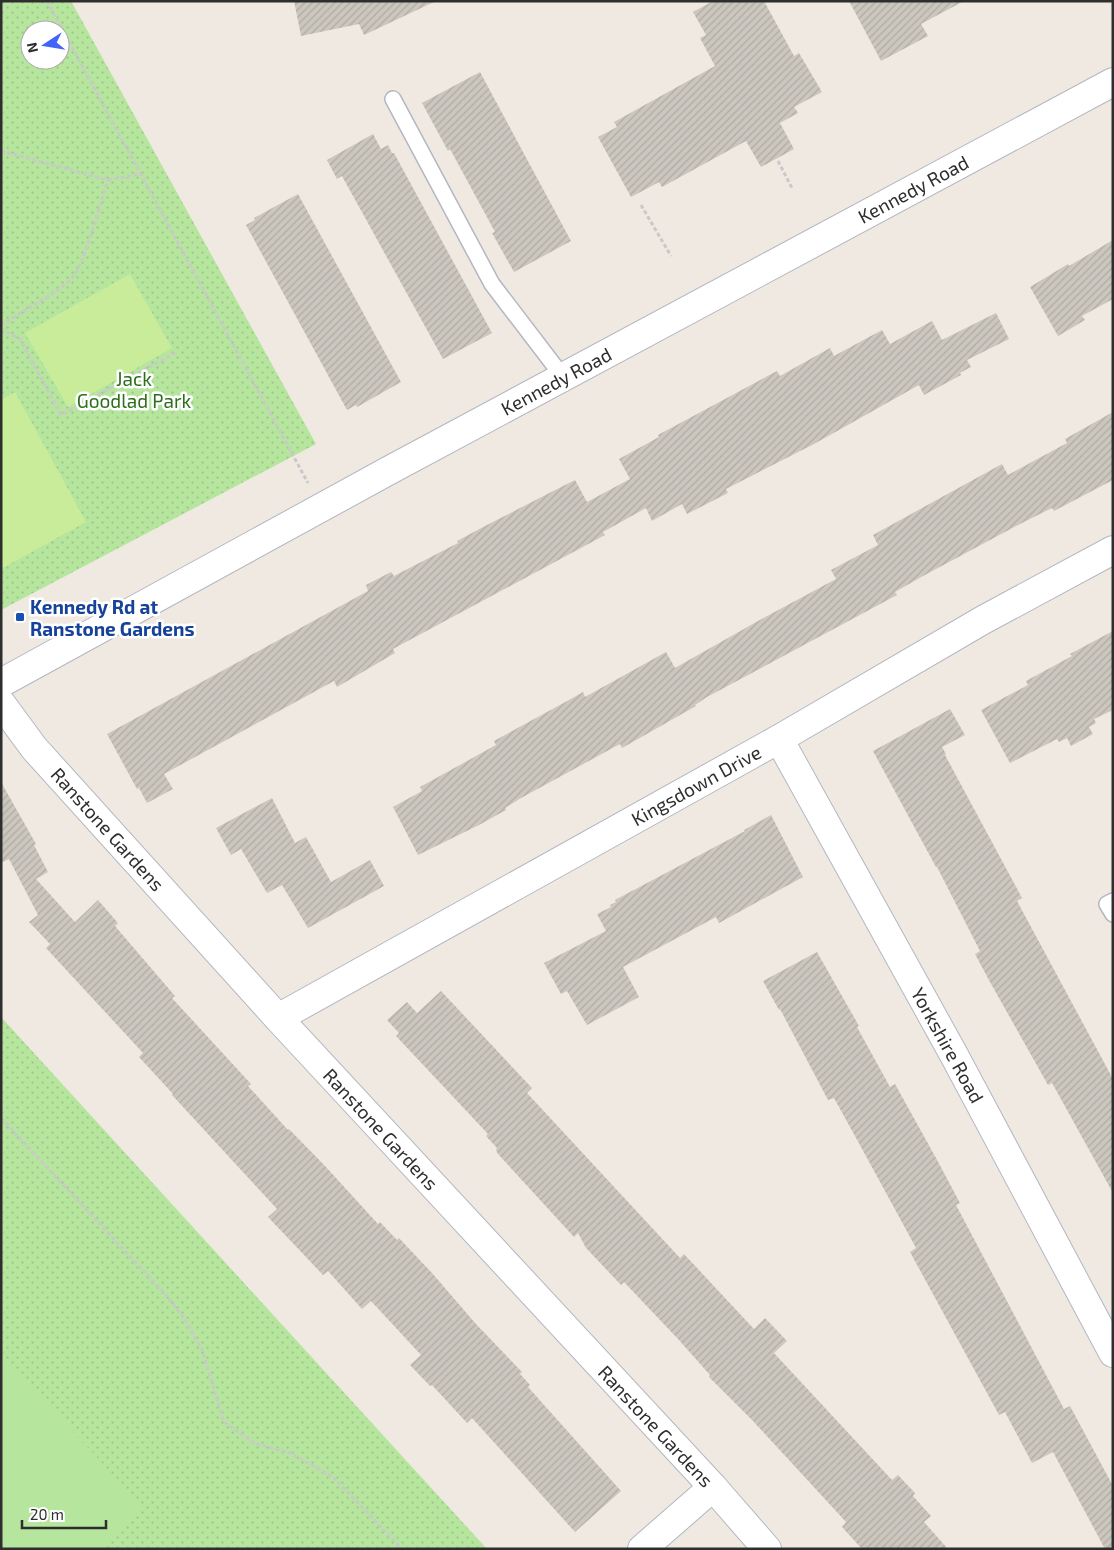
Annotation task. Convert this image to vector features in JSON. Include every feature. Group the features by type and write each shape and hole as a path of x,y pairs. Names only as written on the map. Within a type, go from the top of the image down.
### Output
{"street":[{"name":"Kennedy Road","path":"1,683 564,377 1113,82"},
{"name":"Kingsdown Drive","path":"278,1018 779,739 983,620 1113,550"},
{"name":"Ranstone Gardens","path":"1,703 34,748 278,1018 713,1487 767,1549"},
{"name":"Yorkshire Road","path":"779,739 949,1047 1113,1353"},
{"path":"642,1549 713,1487"}],"lane":[{"path":"393,99 492,284 564,377"},
{"path":"1113,901 1108,904 1113,914"}],"path":[{"path":"47,1 322,508"},
{"path":"1,151 108,180 140,174"},
{"path":"778,161 792,188"},
{"path":"1,325 64,285 76,274 108,180"},
{"path":"641,205 671,256"},
{"path":"1,329 20,339 61,415 177,352"},
{"path":"1,1118 165,1294 184,1318 202,1350 224,1422 254,1443 290,1453 333,1477 402,1549"}],"green space":[{"name":"Jack Goodlad Park","path":"1,1 71,1 316,444 1,610"},
{"path":"130,274 172,348 68,407 25,333"},
{"path":"15,392 86,522 1,569 1,400"},
{"path":"1,1017 487,1549 1,1549"},
{"path":"1,1354 143,1507 98,1549 1,1549"}],"building":[{"path":"294,1 436,1 364,35 359,24 301,36"},
{"path":"713,1 764,1 794,56 799,53 822,92 794,107 798,113 780,123 794,149 761,167 746,141 662,187 659,182 631,197 598,137 617,127 614,122 715,66 700,38 706,35 693,12"},
{"path":"849,1 964,1 921,24 928,36 881,61"},
{"path":"480,72 571,241 514,272 492,233 495,232 450,149 448,151 422,103"},
{"path":"373,134 381,149 388,145 392,153 394,153 492,333 443,359 342,176 337,179 327,160"},
{"path":"298,194 401,382 357,407 356,405 347,410 246,225 255,220 254,218"},
{"path":"1113,240 1113,299 1082,316 1085,320 1058,336 1030,287"},
{"path":"996,313 1009,339 967,360 971,367 960,373 961,375 924,395 919,385 814,444 726,489 728,493 687,514 682,504 652,521 646,508 603,532 605,535 393,649 395,653 337,687 334,681 164,774 173,789 147,803 139,788 137,789 107,734 368,591 366,585 391,572 394,576 458,543 457,541 485,526 575,480 587,502 630,479 619,459 659,437 658,435 777,371 780,376 830,348 834,356 882,330 890,344 932,321 942,340"},
{"path":"1113,412 1113,480 1054,511 1052,508 1018,525 923,576 895,592 897,595 707,697 696,706 622,748 620,744 521,798 505,808 506,810 479,825 418,855 393,807 422,791 420,787 496,745 494,741 583,692 585,697 666,652 675,668 836,579 831,570 878,545 873,535 1002,464 1008,475 1067,443 1065,439"},
{"path":"1113,631 1113,710 1094,719 1096,723 1089,727 1093,734 1071,746 1067,738 1059,742 1057,739 1010,763 981,710 1028,685 1026,681"},
{"path":"950,709 965,735 942,747 945,755 1022,898 1017,901 1113,1079 1113,1193 1052,1083 1048,1085 990,982 975,954 980,951 937,867 873,751"},
{"path":"1,782 36,844 34,845 48,872 36,879 75,922 98,900 118,923 115,926 175,996 172,998 251,1084 248,1086 378,1224 380,1222 397,1240 399,1238 432,1273 476,1324 522,1372 520,1374 530,1385 528,1387 621,1491 575,1532 472,1418 467,1423 432,1385 430,1386 410,1365 421,1355 371,1301 362,1309 328,1271 323,1275 268,1217 277,1209 172,1095 139,1057 143,1053 46,948 50,944 29,922 38,915 9,859 1,863"},
{"path":"272,798 295,843 306,837 331,882 370,860 384,886 308,928 282,885 267,893 241,849 231,855 216,828"},
{"path":"771,815 803,877 719,923 716,917 623,967 639,997 587,1025 567,991 561,994 544,963 606,931 597,914 611,907 610,905 616,902 615,900 745,831"},
{"path":"817,952 859,1026 857,1027 890,1087 895,1084 936,1158 960,1203 956,1205 1064,1409 1070,1406 1113,1486 1113,1549 1105,1549 1053,1452 1032,1463 1005,1412 999,1415 910,1252 916,1248 834,1098 828,1100 763,981"},
{"path":"441,991 532,1088 527,1093 680,1258 684,1254 754,1329 765,1318 787,1341 774,1353 892,1480 898,1475 915,1493 913,1496 931,1516 924,1522 948,1549 862,1549 842,1527 846,1522 753,1421 709,1377 710,1375 678,1339 624,1282 621,1285 586,1248 578,1233 574,1237 498,1154 497,1148 486,1136 488,1134 396,1036 399,1033 387,1020 407,1002 417,1013"}],"place":[{"name":"Kennedy Rd at Ranstone Gardens","path":"20,617"}]}
